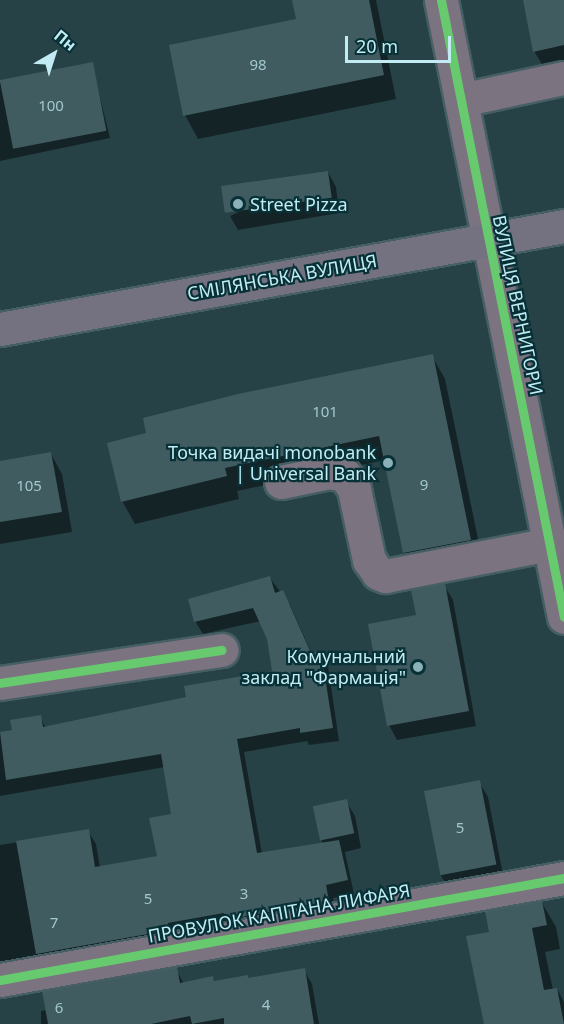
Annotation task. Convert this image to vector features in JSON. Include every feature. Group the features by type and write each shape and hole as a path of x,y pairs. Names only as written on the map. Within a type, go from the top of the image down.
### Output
{"main road":[{"name":"СМІЛЯНСЬКА ВУЛИЦЯ","path":"0,329 564,226"}],"street":[{"name":"ВУЛИЦЯ ВЕРНИГОРИ","path":"441,0 564,617"},
{"path":"461,100 564,78"},
{"path":"281,482 329,472 345,475 354,489 369,560 378,573 385,576 549,544"},
{"path":"0,683 222,650"},
{"name":"ПРОВУЛОК КАПІТАНА ЛИФАРЯ","path":"0,980 564,878"}],"building":[{"path":"292,0 369,0 384,75 183,116 169,45 296,19"},
{"path":"523,0 564,0 564,45 533,52"},
{"path":"93,62 106,131 13,149 0,80"},
{"path":"328,171 332,198 225,213 221,186"},
{"path":"433,354 471,540 403,553 379,436 225,468 227,476 121,502 107,443 146,433 143,418 238,394"},
{"path":"51,452 62,512 0,522 0,461"},
{"path":"270,576 275,593 283,590 311,653 321,651 333,728 300,733 300,728 237,739 257,853 339,840 348,880 326,885 329,901 225,920 224,913 168,923 170,930 36,954 16,841 89,829 95,867 157,856 149,818 171,814 161,754 6,780 0,732 12,730 10,720 41,715 43,727 186,697 184,686 272,671 267,639 253,608 194,622 188,599"},
{"name":"Комунальний заклад \"Фармація\"","path":"445,583 469,711 387,726 368,624 416,615 411,590"},
{"path":"480,780 496,864 440,875 424,791"},
{"path":"347,799 354,833 320,841 313,806"},
{"path":"542,901 547,925 532,928 544,990 557,988 564,1024 484,1024 466,936 489,932 485,911"},
{"path":"177,967 180,983 213,976 214,981 248,975 248,978 305,968 314,1024 224,1024 224,1018 192,1024 190,1016 151,1024 48,1024 42,991"}],"cycle path":[{"path":"441,0 564,617"},
{"path":"0,683 222,650"},
{"path":"0,980 564,878"}],"place":[{"name":"Street Pizza","path":"238,204"},
{"name":"Точка видачі monobank | Universal Bank","path":"388,463"},
{"name":"Комунальний заклад \"Фармація\"","path":"418,667"}]}
